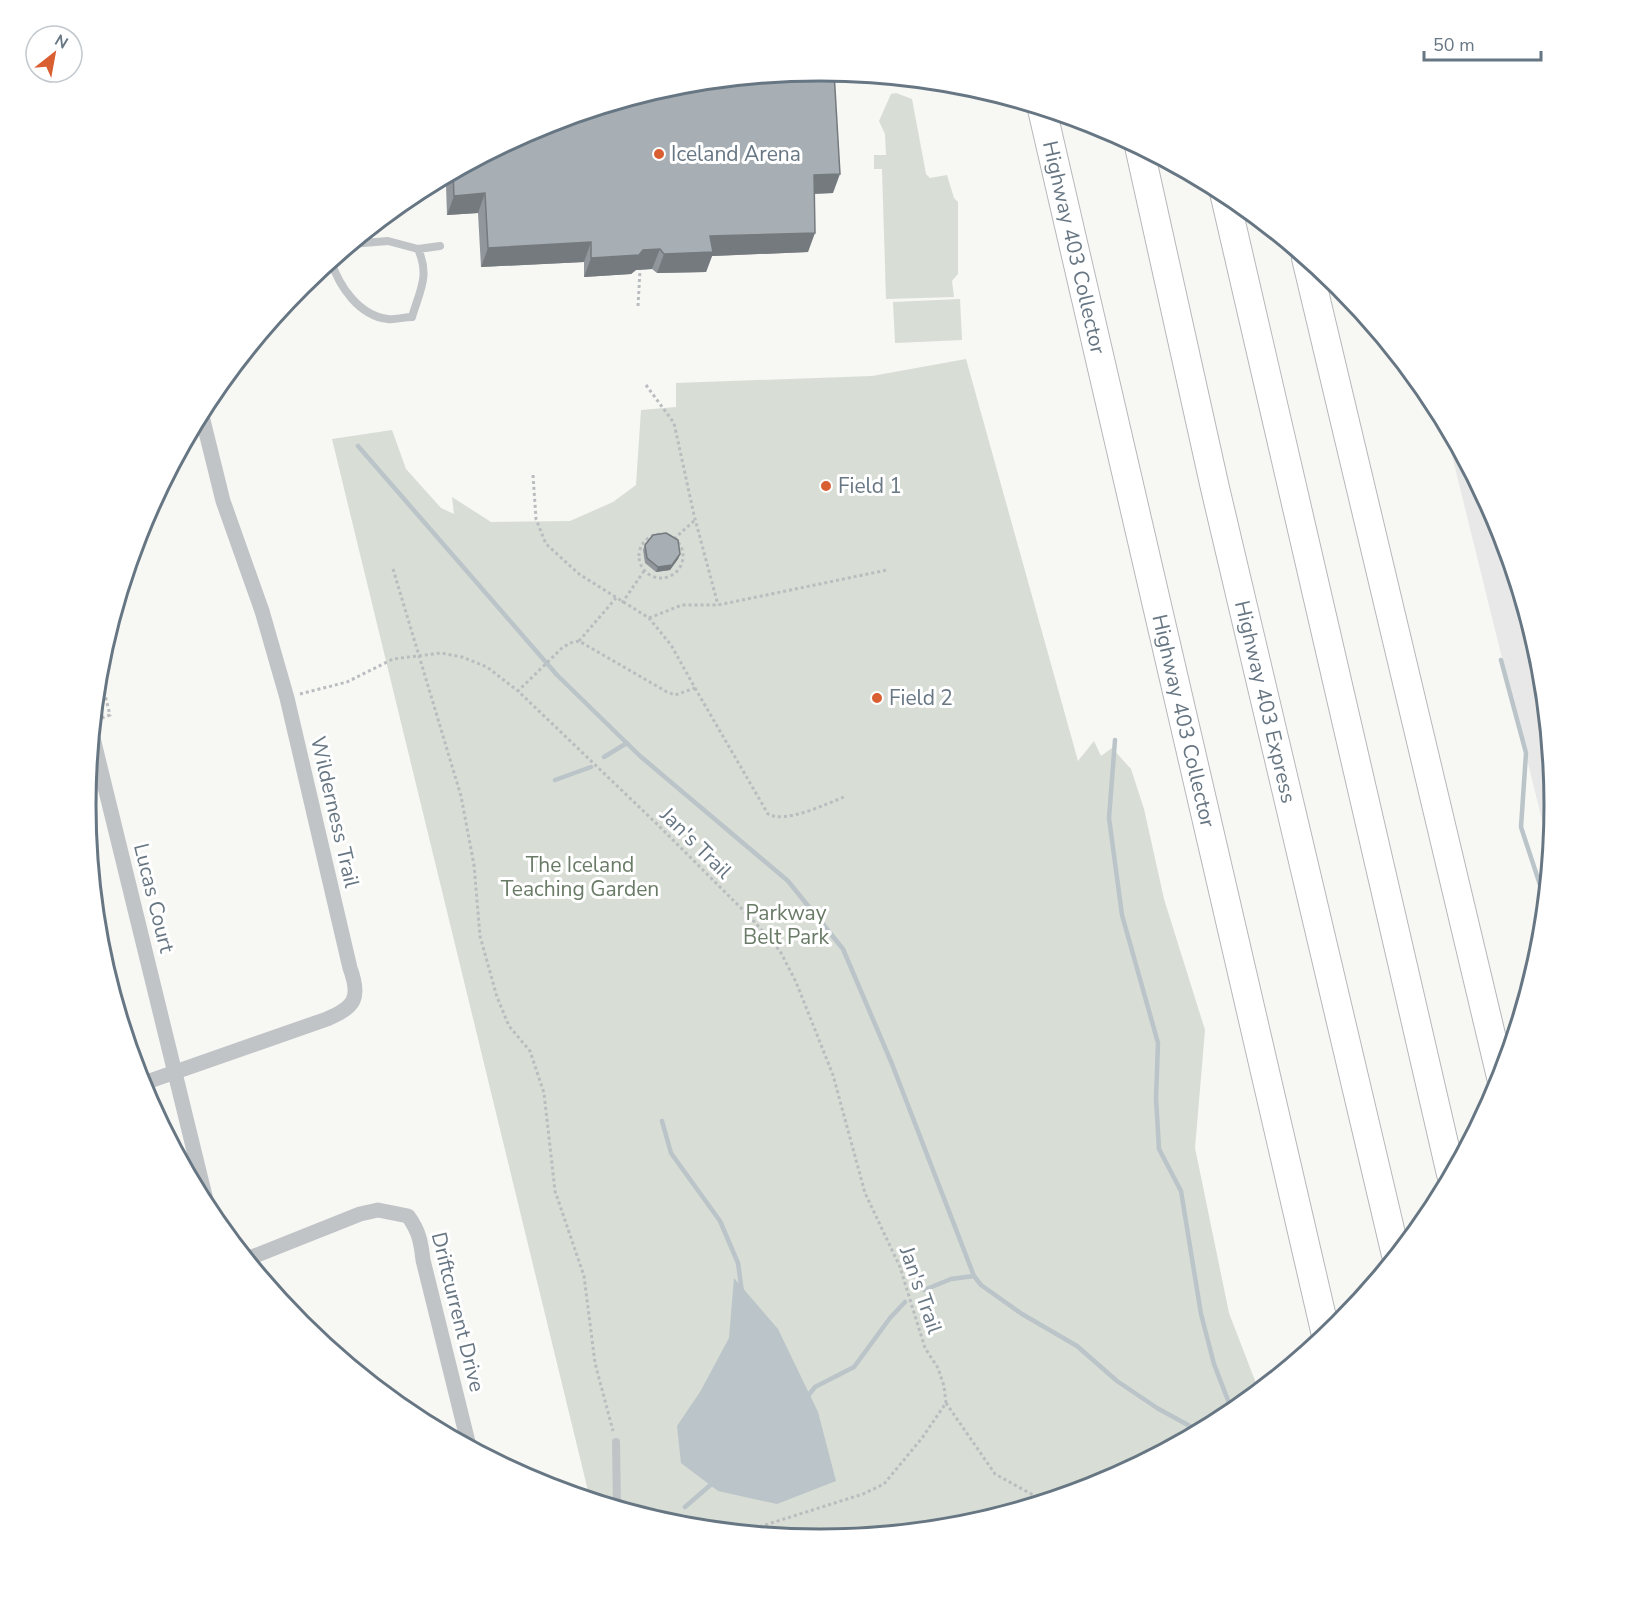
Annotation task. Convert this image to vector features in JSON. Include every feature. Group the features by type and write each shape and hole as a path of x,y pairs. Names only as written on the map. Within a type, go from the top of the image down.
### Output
{"highway":[{"name":"Highway 403 Collector","path":"1044,116 1324,1325"},
{"name":"Highway 403 Express","path":"1141,157 1215,488 1394,1246"},
{"path":"1227,207 1449,1164"},
{"path":"1309,272 1497,1061"}],"street":[{"name":"Wilderness Trail","path":"151,1081 344,1011 356,993 357,986 350,968 287,698 262,612 223,501 204,425"},
{"name":"Lucas Court","path":"98,758 202,1181"},
{"name":"Driftcurrent Drive","path":"254,1255 360,1214 378,1210 408,1216 417,1228 421,1241 423,1260 467,1437"}],"lane":[{"path":"365,243 387,241 418,249 440,246"},
{"path":"334,270 336,277 351,297 373,315 389,319 412,317 425,275 425,264 418,249"},
{"path":"616,1442 617,1499"}],"path":[{"path":"638,306 640,270"},
{"path":"646,385 674,423 695,520 718,604"},
{"path":"533,475 536,519 546,544 579,574 649,618 671,645 768,814 775,818 786,818 844,797"},
{"path":"674,539 695,520"},
{"path":"659,534 674,539 683,554 676,573 663,579 644,571 639,558 642,545 646,540 659,534"},
{"path":"393,569 461,796 474,865 480,936 497,997 509,1026 530,1051 544,1093 555,1191 584,1276 595,1363 616,1442"},
{"path":"649,618 682,605 718,604 887,570"},
{"path":"622,603 644,571"},
{"path":"518,691 562,648 579,641 616,598"},
{"path":"579,641 667,692 675,695 695,688"},
{"name":"Jan's Trail","path":"287,698 347,682 377,664 393,658 441,653 462,657 487,667 518,691 751,918 780,951 796,982 833,1075 865,1193 900,1266 925,1348 938,1368 946,1402"},
{"path":"101,718 110,715 105,694"},
{"path":"761,1526 877,1488 893,1474 922,1438 946,1402 995,1474 1035,1496"}],"shaded area":[{"path":"1451,450 1489,528 1506,572 1519,618 1538,710 1542,758 1543,824"},
{"path":"734,1278 778,1329 818,1412 836,1481 777,1504 718,1491 681,1463 677,1426 700,1392 729,1338"}],"green space":[{"path":"896,93 912,99 926,174 930,178 947,175 954,198 958,202 958,274 952,281 954,297 886,299 882,169 874,169 874,155 886,155 885,134 879,121 891,94"},
{"path":"960,299 962,340 895,343 893,302"},
{"name":"Parkway Belt Park","path":"966,359 1078,761 1094,741 1101,756 1112,748 1131,769 1144,809 1164,899 1205,1030 1195,1148 1229,1313 1256,1383 1182,1432 1140,1454 1053,1491 1007,1504 915,1523 867,1527 820,1529 725,1523 679,1515 588,1491 332,439 392,430 406,469 441,508 454,514 452,497 491,522 570,521 613,502 636,485 641,410 676,407 676,383 872,376"}],"building":[{"name":"Iceland Arena","path":"835,82 840,174 814,175 815,233 710,236 713,252 664,254 660,249 643,250 639,255 591,258 591,242 488,248 485,193 454,196 453,181 458,178 543,136 587,119 679,95 725,87"},
{"path":"666,533 678,540 680,554 672,565 658,567 647,558 645,545 653,535"}],"waterway":[{"path":"358,446 557,675 640,756 788,881 843,949 892,1064 974,1276 981,1285 1022,1314 1077,1346 1117,1381 1157,1408 1191,1427"},
{"path":"1501,660 1526,753 1521,827 1539,883"},
{"path":"1115,740 1109,818 1122,915 1158,1043 1156,1098 1159,1149 1181,1191 1201,1314 1214,1364 1229,1402"},
{"path":"604,757 627,743"},
{"path":"555,780 591,767"},
{"path":"662,1121 671,1153 720,1221 738,1263 742,1292"},
{"path":"924,1290 951,1279 974,1276"},
{"path":"807,1397 815,1387 854,1367 890,1318 905,1302"},
{"path":"685,1507 715,1481"}],"place":[{"name":"Iceland Arena","path":"659,154"},
{"name":"Field 1","path":"826,486"},
{"name":"Field 2","path":"877,698"}],"park label":[{"name":"The Iceland Teaching Garden","path":"580,877"}]}
